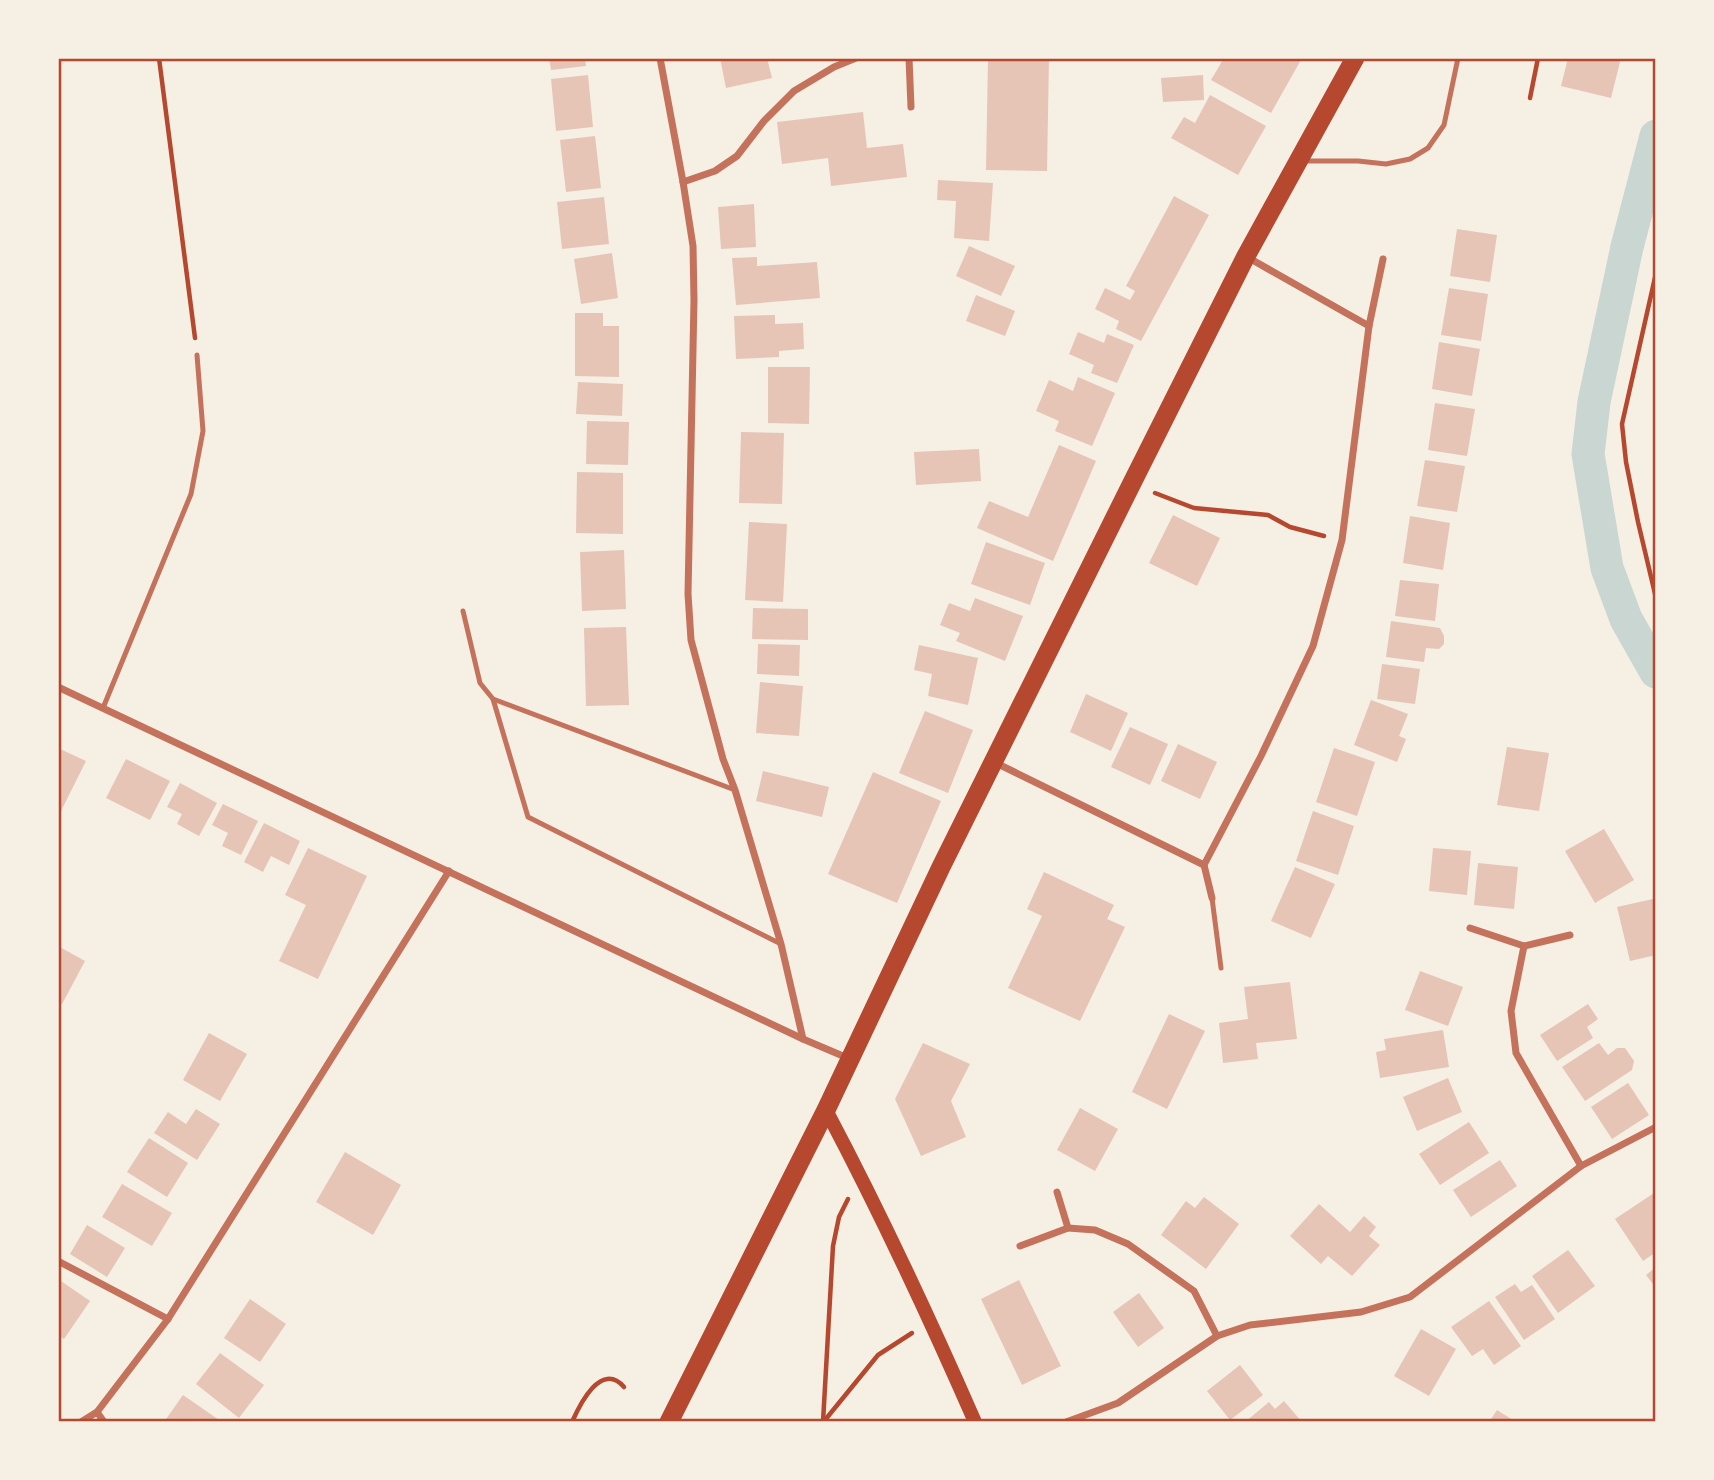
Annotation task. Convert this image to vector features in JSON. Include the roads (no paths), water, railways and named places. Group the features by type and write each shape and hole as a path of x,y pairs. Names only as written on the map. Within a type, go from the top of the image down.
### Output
{"highway":[{"path":"669,1422 851,1059 941,867 1246,256 1355,58"}],"main road":[{"path":"826,1110 931,1321 975,1422"}],"street":[{"path":"660,58 692,246 694,300 688,594 691,640 723,759 735,790 781,944 803,1039"},
{"path":"683,181 715,171 737,156 764,121 794,91 834,67 856,58"},
{"path":"908,58 911,107"},
{"path":"1246,256 1369,326"},
{"path":"1212,898 1205,865 1313,646 1342,540 1369,326 1383,259"},
{"path":"58,687 803,1039 851,1059"},
{"path":"993,762 1205,865"},
{"path":"81,1422 97,1412 169,1319 449,871"},
{"path":"1470,928 1524,946 1570,936"},
{"path":"1524,946 1511,1011 1516,1053 1581,1166"},
{"path":"1066,1422 1118,1403 1217,1336 1250,1325 1361,1312 1410,1297 1581,1166 1656,1127"},
{"path":"1057,1192 1068,1228"},
{"path":"1020,1246 1068,1228 1095,1230 1128,1244 1194,1291 1217,1336"},
{"path":"58,1261 169,1319"},
{"path":"97,1412 104,1422"}],"lane":[{"path":"1299,162 1358,161 1386,164 1410,159 1428,148 1444,125 1458,58"},
{"path":"103,708 191,494 203,431 197,355"},
{"path":"463,611 480,684 493,699 528,817 781,944"},
{"path":"493,699 735,790"},
{"path":"1212,898 1221,968"}],"waterway":[{"path":"1656,136 1627,247 1594,402 1588,454 1607,568 1626,619 1656,672"}]}
